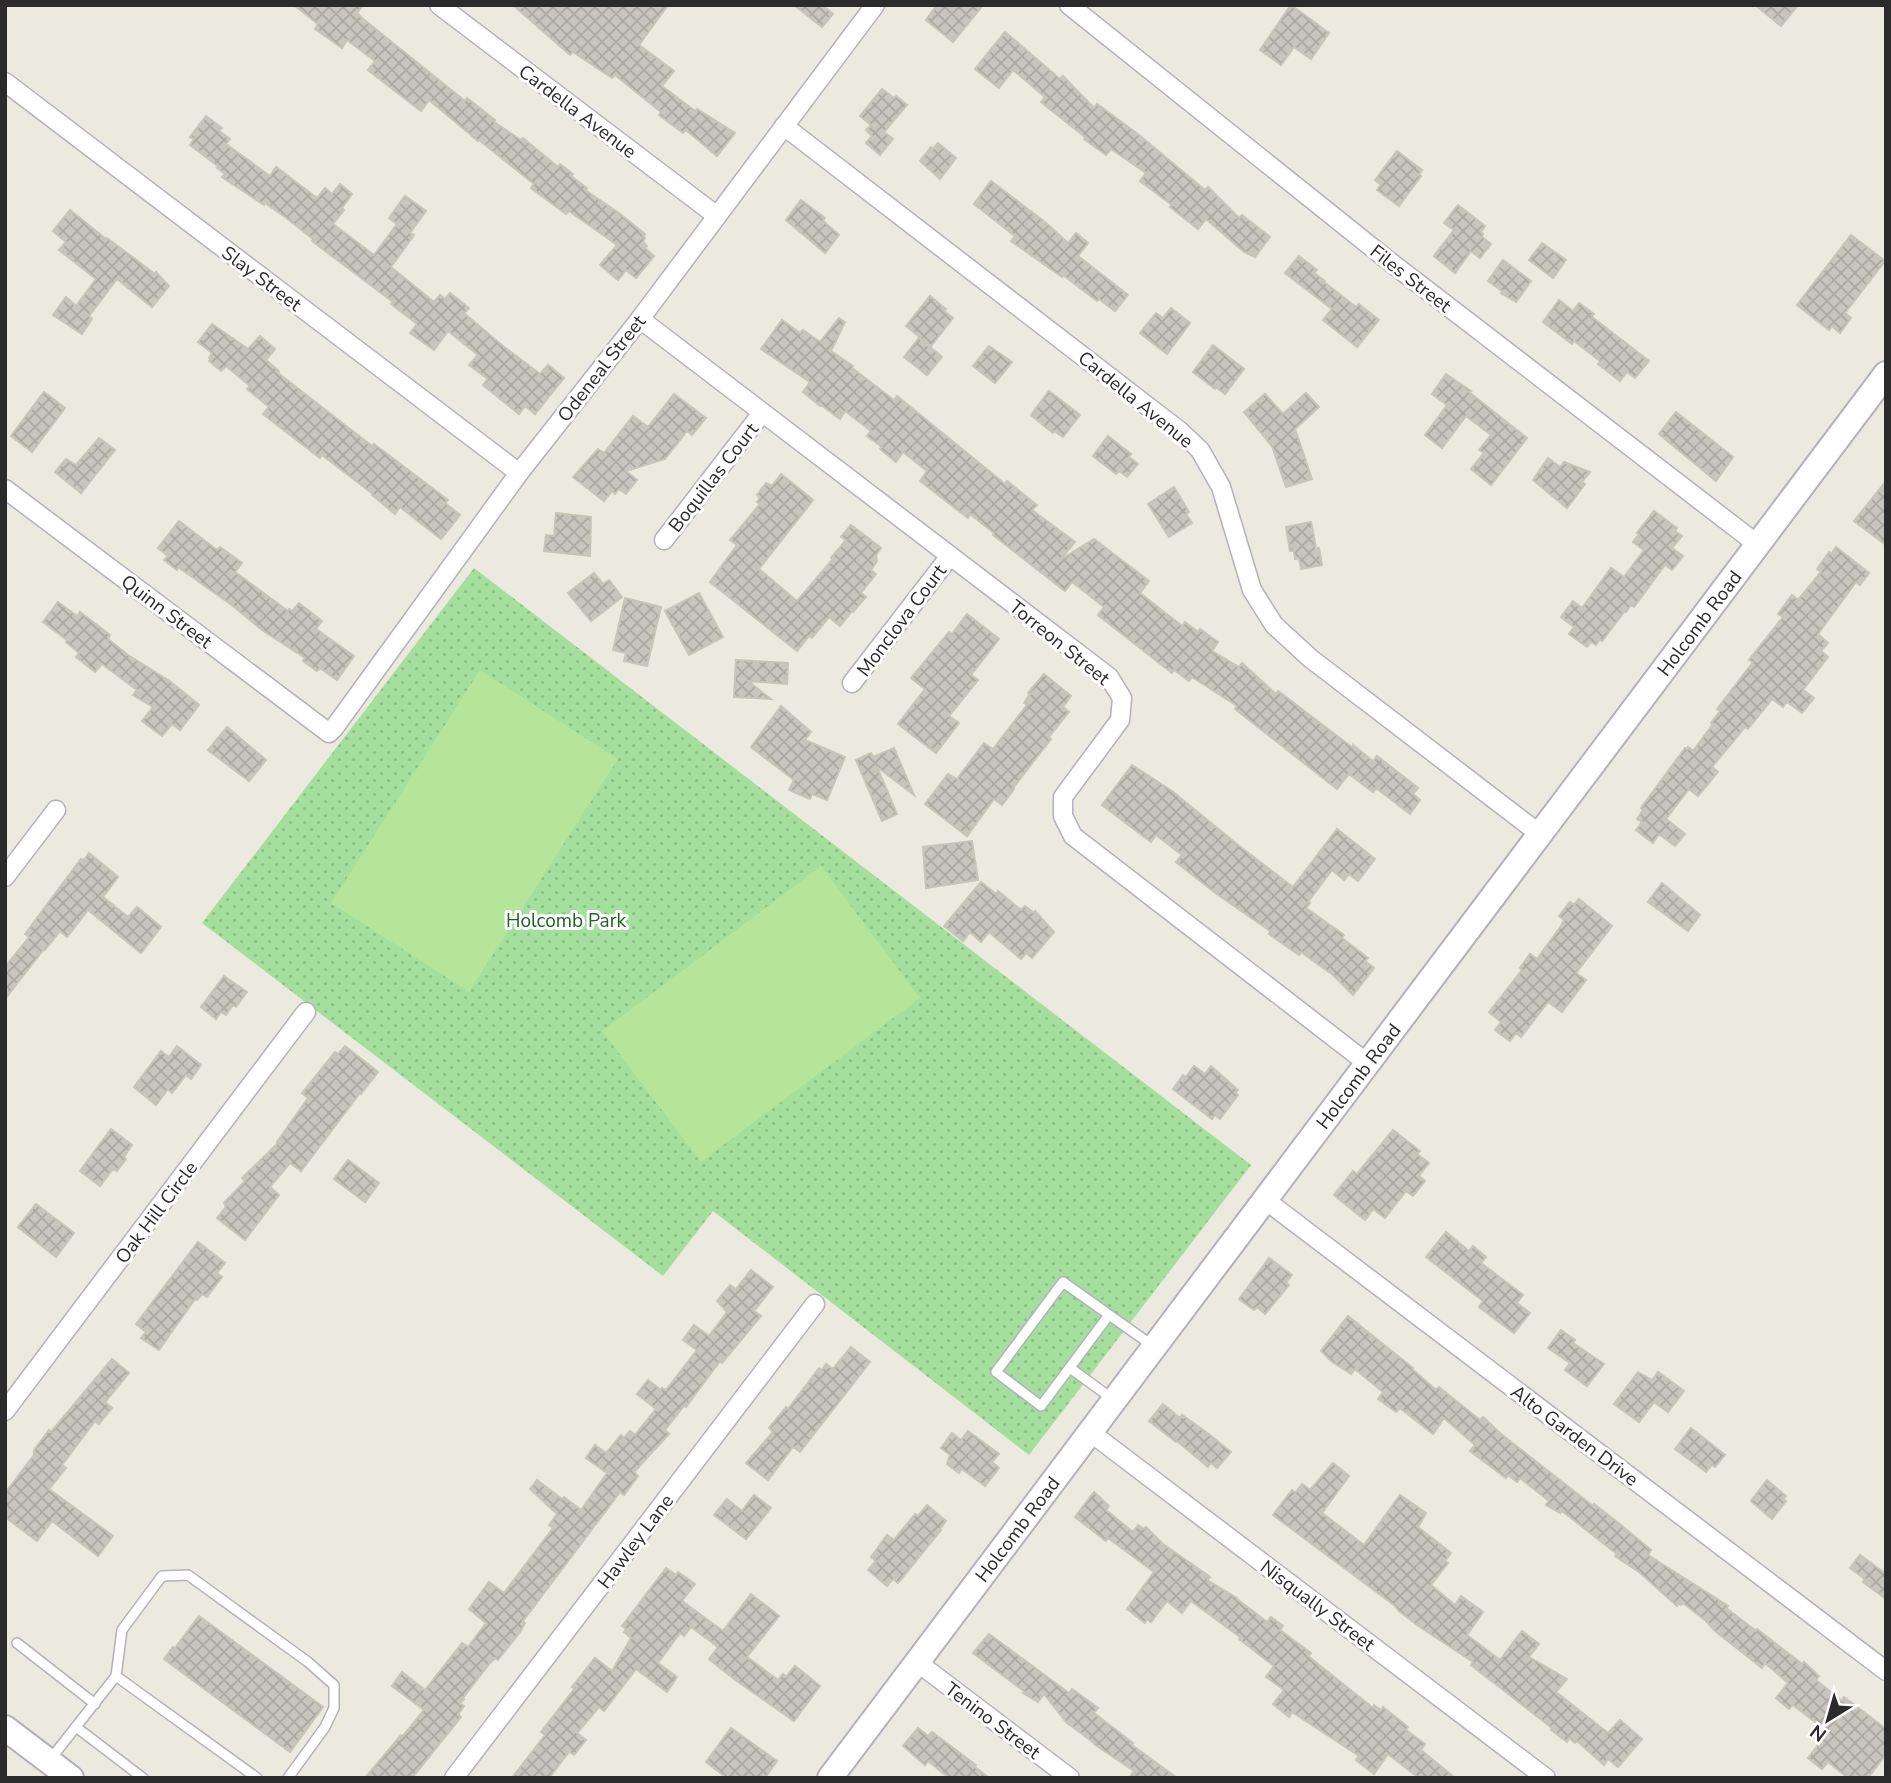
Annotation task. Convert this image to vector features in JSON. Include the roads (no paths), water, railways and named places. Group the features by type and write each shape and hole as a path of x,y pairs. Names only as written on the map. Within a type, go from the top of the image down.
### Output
{"street":[{"name":"Cardella Avenue","path":"439,5 717,216"},
{"name":"Odeneal Street","path":"328,733 519,473 640,318 875,5"},
{"name":"Files Street","path":"1069,5 1389,261 1757,544"},
{"name":"Slay Street","path":"5,82 519,473"},
{"name":"Cardella Avenue","path":"784,126 1181,432 1200,450 1221,487 1252,590 1274,625 1310,658 1541,835"},
{"name":"Torreon Street","path":"640,318 1109,677 1122,698 1120,720 1063,797 1063,816 1073,836 1367,1063"},
{"name":"Holcomb Road","path":"830,1778 1886,374"},
{"name":"Boquillas Court","path":"664,540 762,413"},
{"name":"Quinn Street","path":"5,489 328,733"},
{"name":"Monclova Court","path":"852,684 950,556"},
{"path":"5,877 56,810"},
{"name":"Oak Hill Circle","path":"5,1411 306,1012"},
{"name":"Alto Garden Drive","path":"1264,1199 1886,1671"},
{"name":"Hawley Lane","path":"454,1778 815,1304"},
{"name":"Nisqually Street","path":"1090,1432 1546,1778"},
{"name":"Tenino Street","path":"917,1662 1070,1778"},
{"path":"5,1728 72,1778"}],"lane":[{"path":"1109,1315 1041,1406 996,1372 1062,1282 1155,1347"},
{"path":"1070,1368 1114,1400"},
{"path":"49,1761 116,1676 122,1630 162,1576 188,1576 308,1662 334,1685 334,1708 325,1727 288,1778"},
{"path":"17,1643 95,1704"},
{"path":"116,1676 257,1778"},
{"path":"76,1727 143,1778"}],"park label":[{"name":"Holcomb Park","path":"566,920"}]}
